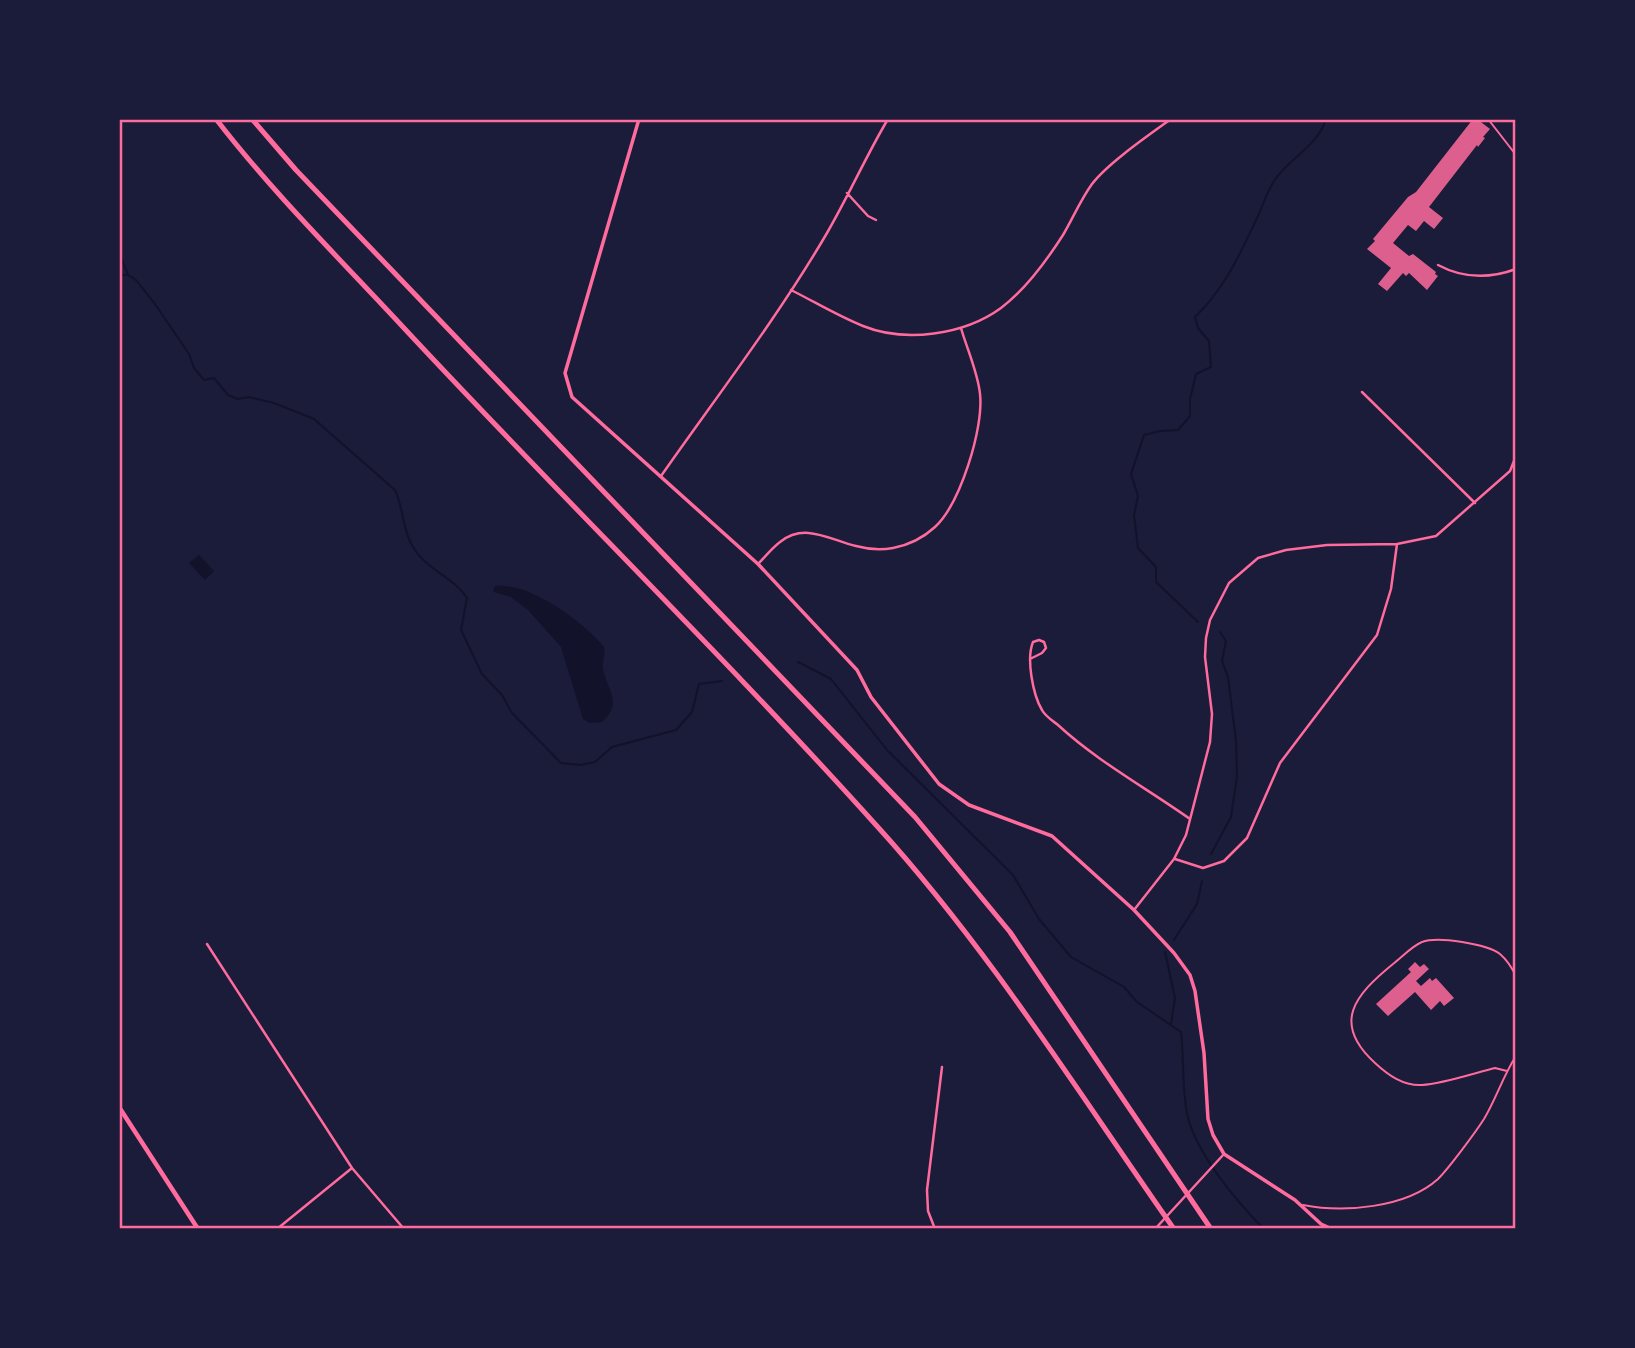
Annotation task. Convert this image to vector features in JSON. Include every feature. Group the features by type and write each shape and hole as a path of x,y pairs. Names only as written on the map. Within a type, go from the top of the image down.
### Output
{"highway":[{"path":"216,119 275,190 446,373 772,713 903,855 991,965 1172,1227"},
{"path":"252,119 296,170 915,817 1010,932 1211,1229"}],"main road":[{"path":"119,1107 198,1229"}],"street":[{"path":"639,119 565,373 572,397 758,565 857,670 871,697 939,783 969,805 1052,836 1134,910 1180,959 1190,975 1195,991 1204,1053 1208,1119 1213,1135 1224,1154 1299,1204 1321,1224 1332,1229"},
{"path":"660,477 791,290 828,232 888,119"},
{"path":"791,290 864,327 894,334 921,335 961,328 999,310 1018,293 1062,236 1093,183 1135,145 1171,119"},
{"path":"847,194 868,216 876,220"},
{"path":"1438,265 1451,272 1473,277 1498,276 1516,269"},
{"path":"758,565 780,541 791,535 818,533 857,547 890,549 922,538 937,525 949,508 975,448 980,424 981,394 961,328"},
{"path":"1363,392 1475,503"},
{"path":"1134,910 1174,859 1186,835 1205,770 1212,713 1205,657 1206,638 1210,620 1229,583 1258,558 1286,550 1326,545 1397,544 1436,536 1510,471 1516,456"},
{"path":"1174,859 1203,868 1224,861 1248,838 1280,763 1377,635 1391,589 1397,544"},
{"path":"1030,659 1042,653 1046,648 1045,642 1033,642 1030,649 1030,659 1032,681 1042,711 1074,740 1190,819"},
{"path":"207,944 352,1168 404,1229"},
{"path":"935,1229 928,1211 927,1190 942,1068"},
{"path":"1155,1229 1224,1154"},
{"path":"277,1229 352,1168"}],"lane":[{"path":"1488,119 1516,155"},
{"path":"1507,1071 1495,1068 1422,1085 1403,1083 1387,1074 1355,1039 1350,1014 1354,1003 1386,970 1420,942 1432,939 1491,949 1501,955 1516,975"},
{"path":"1299,1204 1326,1210 1387,1203 1410,1196 1437,1179 1485,1118 1516,1056"}],"shaded area":[{"path":"199,555 214,571 205,580 189,563"},
{"path":"495,586 509,586 539,597 583,626 604,647 603,669 613,703 612,709 602,722 590,723 583,719 561,647 528,610 511,597 494,592"}],"building":[{"path":"1473,119 1490,129 1429,207 1443,218 1434,229 1424,221 1416,231 1408,225 1393,243 1409,256 1413,254 1438,276 1427,290 1409,273 1406,276 1403,273 1387,291 1378,284 1391,268 1367,249"},
{"path":"1415,962 1420,967 1424,964 1429,969 1416,981 1421,986 1430,978 1432,981 1436,978 1454,998 1444,1006 1440,1001 1431,1010 1415,992 1388,1016 1376,1004 1411,972 1408,969"}],"waterway":[{"path":"1198,622 1156,582 1156,567 1138,548 1134,515 1138,496 1131,474 1144,435 1178,430 1190,416 1190,399 1196,374 1211,367 1209,341 1198,328 1195,317 1215,295 1231,270 1274,181 1310,145 1326,119"},
{"path":"119,252 128,275 136,280 155,304 204,380 214,378 228,395 238,399 249,397 274,403 314,419 395,490 412,546 423,560 467,598 461,630 482,674 502,695 512,713 561,763 580,765 595,762 612,747 676,730 692,712 699,684 722,681"},
{"path":"119,275 128,275"},
{"path":"1211,854 1231,817 1237,776 1236,741 1228,677 1222,661 1226,641 1220,632"},
{"path":"798,662 831,679 887,750 1013,875 1039,919 1071,957 1124,987 1137,1002 1181,1032 1185,1103 1191,1128 1218,1175 1264,1229"},
{"path":"1174,940 1197,904 1202,881"},
{"path":"1165,952 1175,998 1171,1024"}]}
